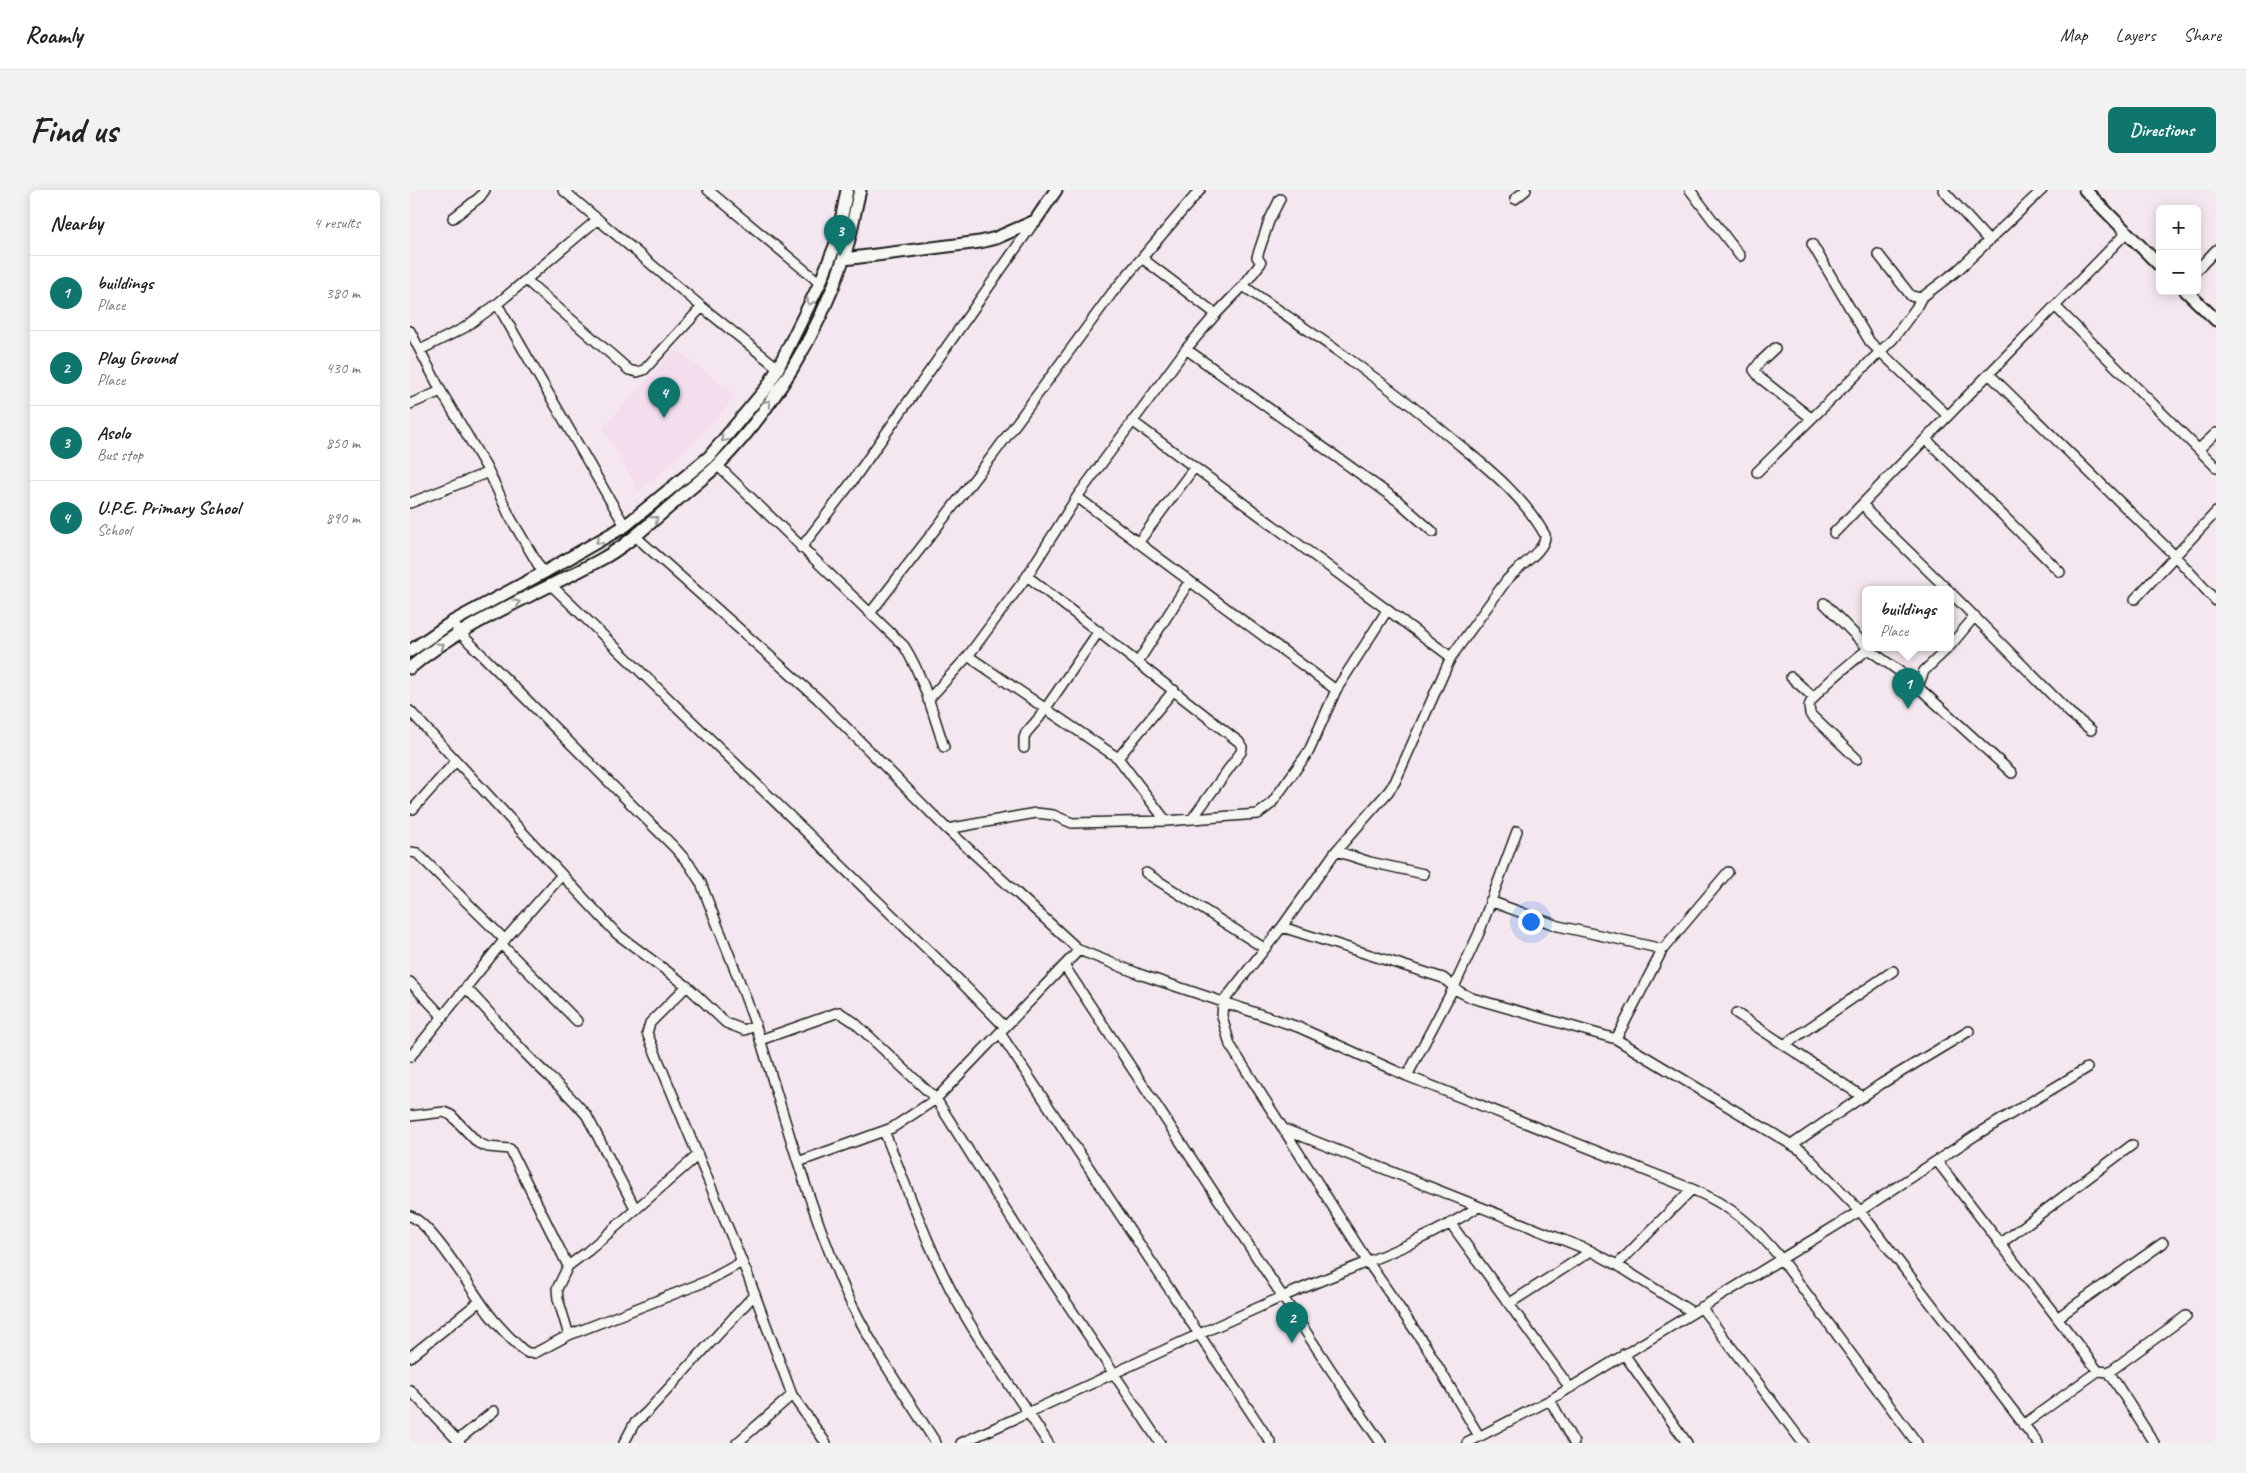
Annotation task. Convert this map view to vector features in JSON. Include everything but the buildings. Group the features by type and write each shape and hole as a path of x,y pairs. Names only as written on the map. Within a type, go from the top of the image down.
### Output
{"street":[{"path":"453,218 480,197 485,190"},
{"path":"563,190 778,368"},
{"path":"708,190 820,283"},
{"path":"410,651 452,622 543,573 624,526 709,457 768,386 778,368 820,283 837,241 847,190"},
{"path":"410,668 420,659 461,634 602,559 635,536 717,465 735,445 789,374 828,299 844,259 860,190"},
{"path":"801,548 850,483 1056,190"},
{"path":"871,612 993,455 1112,293 1200,190"},
{"path":"1516,199 1526,190"},
{"path":"1690,190 1740,256"},
{"path":"1943,190 1988,240"},
{"path":"1757,472 1892,339 1921,298 1958,270 2042,190"},
{"path":"2085,190 2156,262"},
{"path":"928,700 968,656 1027,576 1077,497 1186,349 1243,286 1261,263 1257,257 1269,221 1280,199"},
{"path":"420,350 464,328 497,304 598,219"},
{"path":"844,259 980,242 996,238 1035,221"},
{"path":"1834,533 2126,233"},
{"path":"1812,244 1870,342 1948,416"},
{"path":"2201,266 2216,250"},
{"path":"1878,254 1910,296 1921,298"},
{"path":"1143,259 1216,314"},
{"path":"526,280 628,370 637,372 644,370 702,307"},
{"path":"1243,286 1420,412 1506,484 1525,506 1545,535 1546,541 1543,547 1515,569 1452,658 1395,782 1336,851 1282,927 1223,1002 1222,1016 1230,1046 1368,1262 1427,1348 1479,1436"},
{"path":"2190,295 2216,320"},
{"path":"497,304 624,526"},
{"path":"2056,307 2216,467"},
{"path":"410,331 441,391 488,472 510,517 543,573"},
{"path":"1775,348 1754,370 1760,378 1811,418"},
{"path":"1186,349 1398,501 1433,532"},
{"path":"1989,374 2174,556 2216,601"},
{"path":"410,404 441,391"},
{"path":"1132,421 1452,658"},
{"path":"2199,449 2216,433"},
{"path":"1926,439 2060,572"},
{"path":"717,465 904,646 911,657 944,747"},
{"path":"1138,543 1194,468"},
{"path":"410,503 488,472"},
{"path":"1077,497 1336,690"},
{"path":"1863,503 1868,513 1944,586"},
{"path":"2136,599 2216,512"},
{"path":"635,536 818,699 948,829 1079,950 1142,975 1298,1027 1407,1076 1692,1189 1735,1211 1761,1234 1781,1259 1917,1443"},
{"path":"1027,576 1239,742 1242,747 1241,752 1192,819"},
{"path":"1138,662 1189,582"},
{"path":"551,585 952,973 1002,1030 1270,1443"},
{"path":"1954,596 2070,713 2091,730"},
{"path":"1824,603 1862,643"},
{"path":"948,829 1036,813 1053,815 1072,823 1192,819 1258,814 1267,809 1309,751 1336,690 1388,609"},
{"path":"1954,641 1975,616"},
{"path":"452,622 461,634 689,864 701,883 760,1040 798,1162 829,1250 858,1317 936,1443"},
{"path":"1024,748 1026,733 1039,718 1044,708 1099,631"},
{"path":"1857,759 1810,714 1809,705 1844,668 1864,651"},
{"path":"1871,651 1918,686 2012,773"},
{"path":"1918,686 1924,671 1945,651"},
{"path":"968,656 1118,758 1166,820"},
{"path":"1906,676 1924,671"},
{"path":"1791,677 1814,698"},
{"path":"1118,758 1174,690"},
{"path":"410,711 617,934 687,986 726,1023 744,1030 755,1026"},
{"path":"413,808 456,762"},
{"path":"1407,1076 1454,986 1517,831"},
{"path":"1336,851 1370,862 1424,874"},
{"path":"410,852 417,853 577,1021"},
{"path":"1616,1039 1663,949 1728,872"},
{"path":"1146,873 1264,948"},
{"path":"410,1057 467,989 503,942 562,875"},
{"path":"1490,901 1558,926 1663,949"},
{"path":"1282,927 1444,978 1460,992 1472,998 1616,1039 1793,1144 1860,1211 2038,1443"},
{"path":"798,1162 884,1131 918,1112 936,1099 1065,967 1079,950"},
{"path":"1065,967 1382,1443"},
{"path":"1784,1045 1893,971"},
{"path":"410,982 443,1017"},
{"path":"687,986 650,1023 647,1033 755,1294 792,1395 826,1443"},
{"path":"467,989 528,1056 582,1110 635,1208"},
{"path":"760,1040 839,1012 854,1022 936,1099 1023,1238 1160,1443"},
{"path":"1736,1013 1863,1096"},
{"path":"1793,1144 1863,1096 1969,1031"},
{"path":"1467,1443 1570,1388 1860,1211 2087,1068"},
{"path":"410,1116 444,1112 451,1115 478,1144 510,1149 568,1266"},
{"path":"1284,1129 1591,1251 1697,1309 1803,1443"},
{"path":"884,1131 937,1261 963,1313 1048,1443"},
{"path":"2000,1244 2132,1145"},
{"path":"569,1335 558,1299 557,1289 568,1266 588,1251 698,1155"},
{"path":"1937,1161 2098,1371"},
{"path":"1617,1264 1692,1189"},
{"path":"961,1443 1283,1296 1368,1262 1451,1224 1478,1206"},
{"path":"410,1216 417,1219 446,1252 506,1334 528,1353 535,1352 569,1335 707,1281 742,1262"},
{"path":"1451,1224 1570,1388"},
{"path":"2057,1318 2163,1243"},
{"path":"1510,1304 1591,1251"},
{"path":"625,1443 634,1424 755,1294"},
{"path":"410,1356 480,1301"},
{"path":"2023,1425 2098,1371 2109,1372 2186,1316"},
{"path":"1624,1354 1687,1443"},
{"path":"2109,1372 2154,1443"},
{"path":"410,1390 459,1442 494,1411"},
{"path":"737,1443 792,1395"},
{"path":"1550,1400 1574,1443"}],"shaded area":[{"path":"675,349 735,395 720,415 687,449 639,491 603,428"}],"place":[{"name":"Asolo","path":"840,256"},
{"name":"U.P.E. Primary School","path":"664,418"},
{"name":"buildings","path":"1908,709"},
{"name":"Play Ground","path":"1292,1343"}]}
